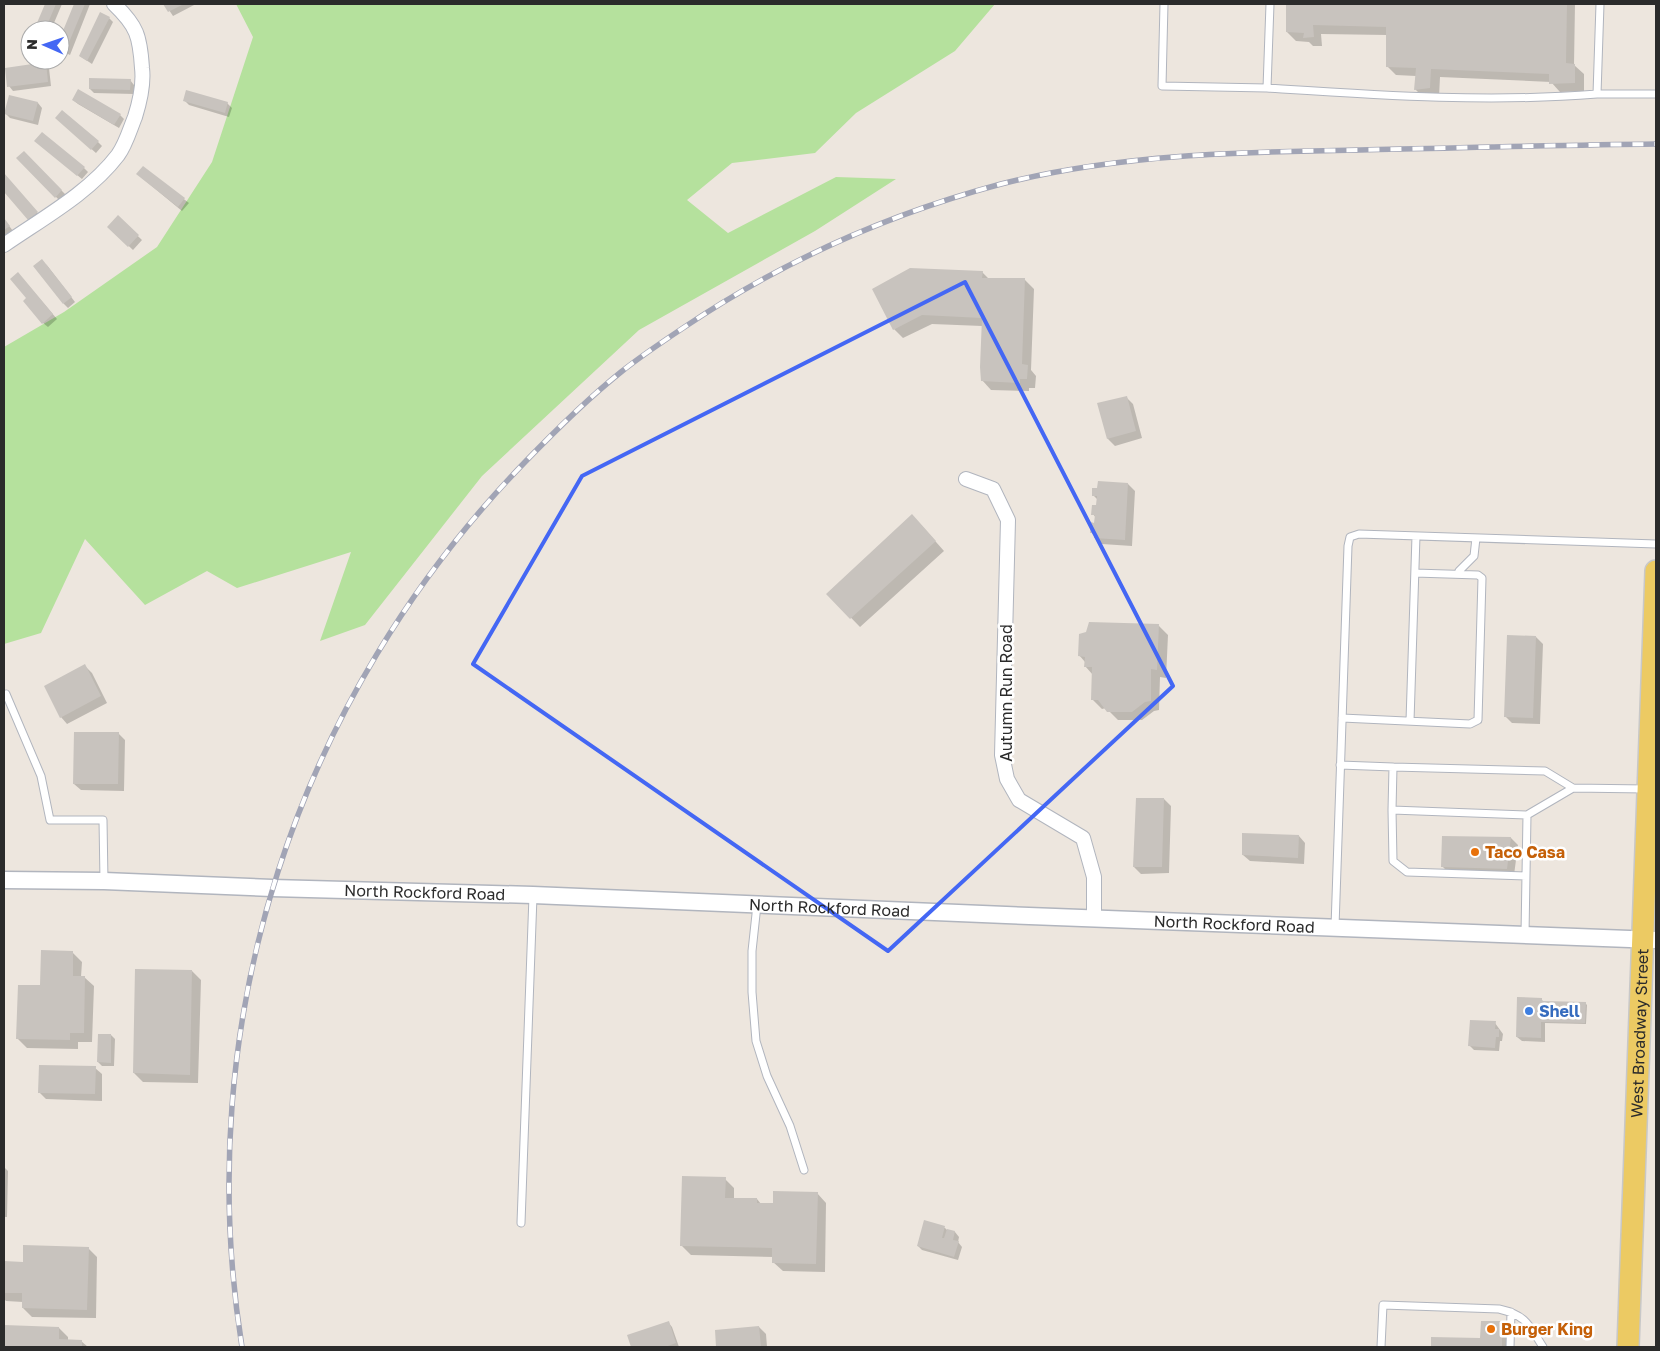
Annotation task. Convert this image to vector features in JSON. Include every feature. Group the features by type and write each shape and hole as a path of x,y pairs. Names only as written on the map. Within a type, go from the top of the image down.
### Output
{"main road":[{"name":"West Broadway Street","path":"1628,1347 1649,940 1648,789 1656,571"}],"street":[{"path":"4,245 78,194 103,172 119,154 139,104 143,76 141,49 137,33 130,19 114,4"},
{"name":"Autumn Run Road","path":"966,479 993,489 1008,520 1002,755 1007,779 1020,800 1083,838 1094,876 1094,918"},
{"name":"North Rockford Road","path":"4,880 104,881 272,888 533,895 1649,940"}],"lane":[{"path":"1164,4 1162,86 1266,88 1411,96 1528,97 1656,94"},
{"path":"1266,88 1270,4"},
{"path":"1597,94 1600,4"},
{"path":"1335,927 1348,546 1350,537 1359,534 1656,544"},
{"path":"1410,721 1416,536"},
{"path":"1459,574 1459,571 1474,556 1476,538"},
{"path":"1342,718 1470,724 1478,720 1482,578 1478,575 1415,573"},
{"path":"4,695 6,694 41,776 50,820 103,820 104,881"},
{"path":"1340,765 1545,771 1573,788 1648,789"},
{"path":"1393,767 1393,861 1407,872 1526,876"},
{"path":"1392,810 1527,815 1573,788"},
{"path":"1525,934 1527,815"},
{"path":"522,1223 533,895"},
{"path":"757,905 752,951 752,992 756,1041 767,1076 790,1126 804,1170"},
{"path":"1380,1347 1383,1305 1499,1309 1511,1312 1520,1315 1544,1347"},
{"path":"1510,1347 1511,1312"}],"highlighted area":[{"path":"965,282 1173,686 888,951 473,664 582,476"}],"green space":[{"path":"236,4 995,4 955,51 856,113 815,153 732,163 687,200 728,233 836,177 896,179 815,231 639,330 482,476 365,625 320,641 351,552 237,588 207,571 145,605 85,539 41,633 4,644 4,347 64,312 157,247 212,162 253,37"}],"building":[{"path":"45,4 56,4 49,20 38,20"},
{"path":"74,4 85,4 70,40 70,20 67,20"},
{"path":"163,4 184,4 168,12"},
{"path":"1286,4 1567,4 1566,63 1575,64 1575,83 1549,84 1549,74 1431,69 1430,88 1414,90 1416,68 1386,67 1386,27 1313,25 1314,37 1303,38 1304,33 1286,32"},
{"path":"100,12 110,17 87,61 79,56"},
{"path":"20,66 20,70 47,70 48,82 7,87 5,68"},
{"path":"89,78 131,79 130,90 89,89"},
{"path":"78,89 121,114 114,125 72,100"},
{"path":"186,90 228,102 225,113 183,101"},
{"path":"9,95 38,102 33,121 4,114"},
{"path":"62,110 99,141 91,150 55,118"},
{"path":"42,132 85,167 77,176 34,141"},
{"path":"24,151 62,190 55,198 16,158"},
{"path":"143,166 185,198 178,207 136,174"},
{"path":"4,173 38,212 28,220 4,192"},
{"path":"118,215 139,235 128,247 107,227"},
{"path":"4,218 10,226 4,230"},
{"path":"42,259 72,297 63,304 33,266"},
{"path":"910,268 983,271 982,278 1025,278 1022,364 1028,365 1027,379 1020,379 1020,383 981,381 982,318 922,315 893,330 872,289"},
{"path":"18,272 53,314 42,324 23,301 26,298 10,279"},
{"path":"1127,396 1136,431 1107,439 1097,403"},
{"path":"1098,481 1128,483 1125,540 1094,538 1094,533 1090,533 1091,522 1094,523 1095,515 1091,515 1092,505 1096,505 1097,496 1092,496 1092,488 1097,488"},
{"path":"912,514 936,541 850,619 826,594"},
{"path":"1089,622 1159,624 1157,670 1151,669 1151,701 1145,702 1132,712 1107,712 1098,700 1091,700 1092,667 1084,667 1085,657 1078,656 1079,634 1086,632"},
{"path":"1507,635 1536,636 1533,718 1504,717"},
{"path":"85,664 101,696 60,718 44,686"},
{"path":"74,732 119,732 118,784 73,784"},
{"path":"1136,798 1164,798 1162,867 1133,867"},
{"path":"1242,833 1299,835 1298,858 1242,855"},
{"name":"Taco Casa","path":"1442,836 1511,837 1507,869 1441,867"},
{"path":"41,950 73,951 73,976 85,976 84,1033 70,1033 70,1040 16,1039 18,985 40,985"},
{"path":"135,969 192,970 190,1075 133,1073"},
{"path":"1517,997 1542,998 1542,1001 1586,1002 1585,1023 1541,1022 1541,1038 1516,1037"},
{"path":"1470,1020 1496,1021 1495,1029 1499,1029 1499,1037 1496,1037 1495,1048 1468,1046"},
{"path":"98,1034 111,1034 111,1063 97,1062"},
{"path":"39,1065 96,1066 95,1094 38,1093"},
{"path":"682,1176 726,1177 725,1198 757,1198 757,1203 773,1203 773,1191 818,1192 816,1264 772,1263 772,1248 680,1246"},
{"path":"924,1220 945,1226 942,1238 944,1238 947,1229 955,1231 953,1240 959,1241 954,1257 917,1246"},
{"path":"23,1245 89,1247 87,1310 22,1308 22,1293 4,1293 4,1261 23,1262"},
{"path":"669,1321 676,1343 665,1347 631,1347 627,1335"},
{"name":"Burger King","path":"1481,1321 1502,1321 1502,1347 1431,1347 1431,1337 1480,1338"},
{"path":"4,1325 59,1327 59,1339 82,1340 82,1347 4,1347"},
{"path":"759,1326 761,1347 716,1347 715,1330"}],"railway":[{"path":"242,1347 230,1225 232,1105 248,986 278,871 321,760 377,654 445,554 525,462 608,383 652,349 720,304 797,261 877,225 959,196 1001,184 1090,166 1180,156 1315,151 1656,144"}],"place":[{"name":"Taco Casa","path":"1475,852"},
{"name":"Shell","path":"1529,1011"},
{"name":"Burger King","path":"1491,1329"}]}
